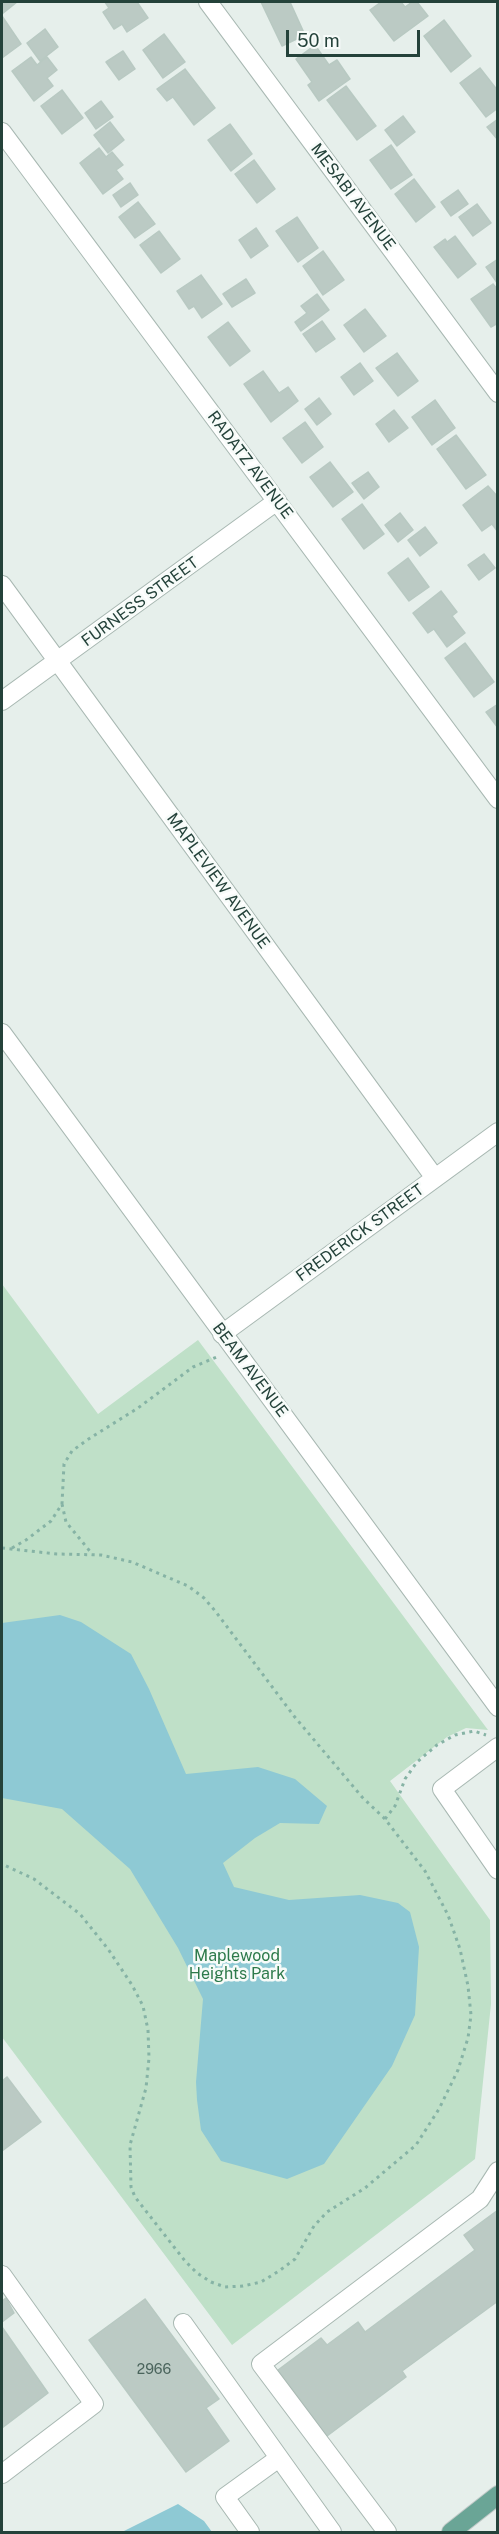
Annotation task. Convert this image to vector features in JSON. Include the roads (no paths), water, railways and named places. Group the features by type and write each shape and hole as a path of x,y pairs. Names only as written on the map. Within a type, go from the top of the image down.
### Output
{"main road":[{"path":"450,2532 498,2496"}],"street":[{"name":"MESABI AVENUE","path":"208,2 498,393"},
{"name":"RADATZ AVENUE","path":"2,132 498,799"},
{"name":"FURNESS STREET","path":"2,701 277,501"},
{"name":"MAPLEVIEW AVENUE","path":"2,585 435,1178"},
{"name":"BEAM AVENUE","path":"2,1033 498,1707"},
{"name":"FREDERICK STREET","path":"222,1334 498,1132"},
{"path":"497,1748 442,1789 498,1870"},
{"path":"387,2532 261,2364 480,2199 498,2171"},
{"path":"2,2275 94,2404 2,2474"},
{"path":"183,2323 332,2532"},
{"path":"250,2532 225,2497 279,2458"}],"water":[{"path":"60,1615 81,1622 131,1654 186,1774 258,1767 295,1779 327,1806 319,1824 280,1823 255,1838 223,1863 234,1887 289,1900 360,1895 398,1903 410,1912 419,1947 415,2015 392,2066 324,2164 287,2179 221,2161 201,2130 197,2100 196,2082 203,1999 178,1948 130,1869 62,1809 2,1798 2,1623"},
{"path":"178,2504 204,2521 212,2532 122,2532"}],"park label":[{"name":"Maplewood Heights Park","path":"237,1965"}]}
